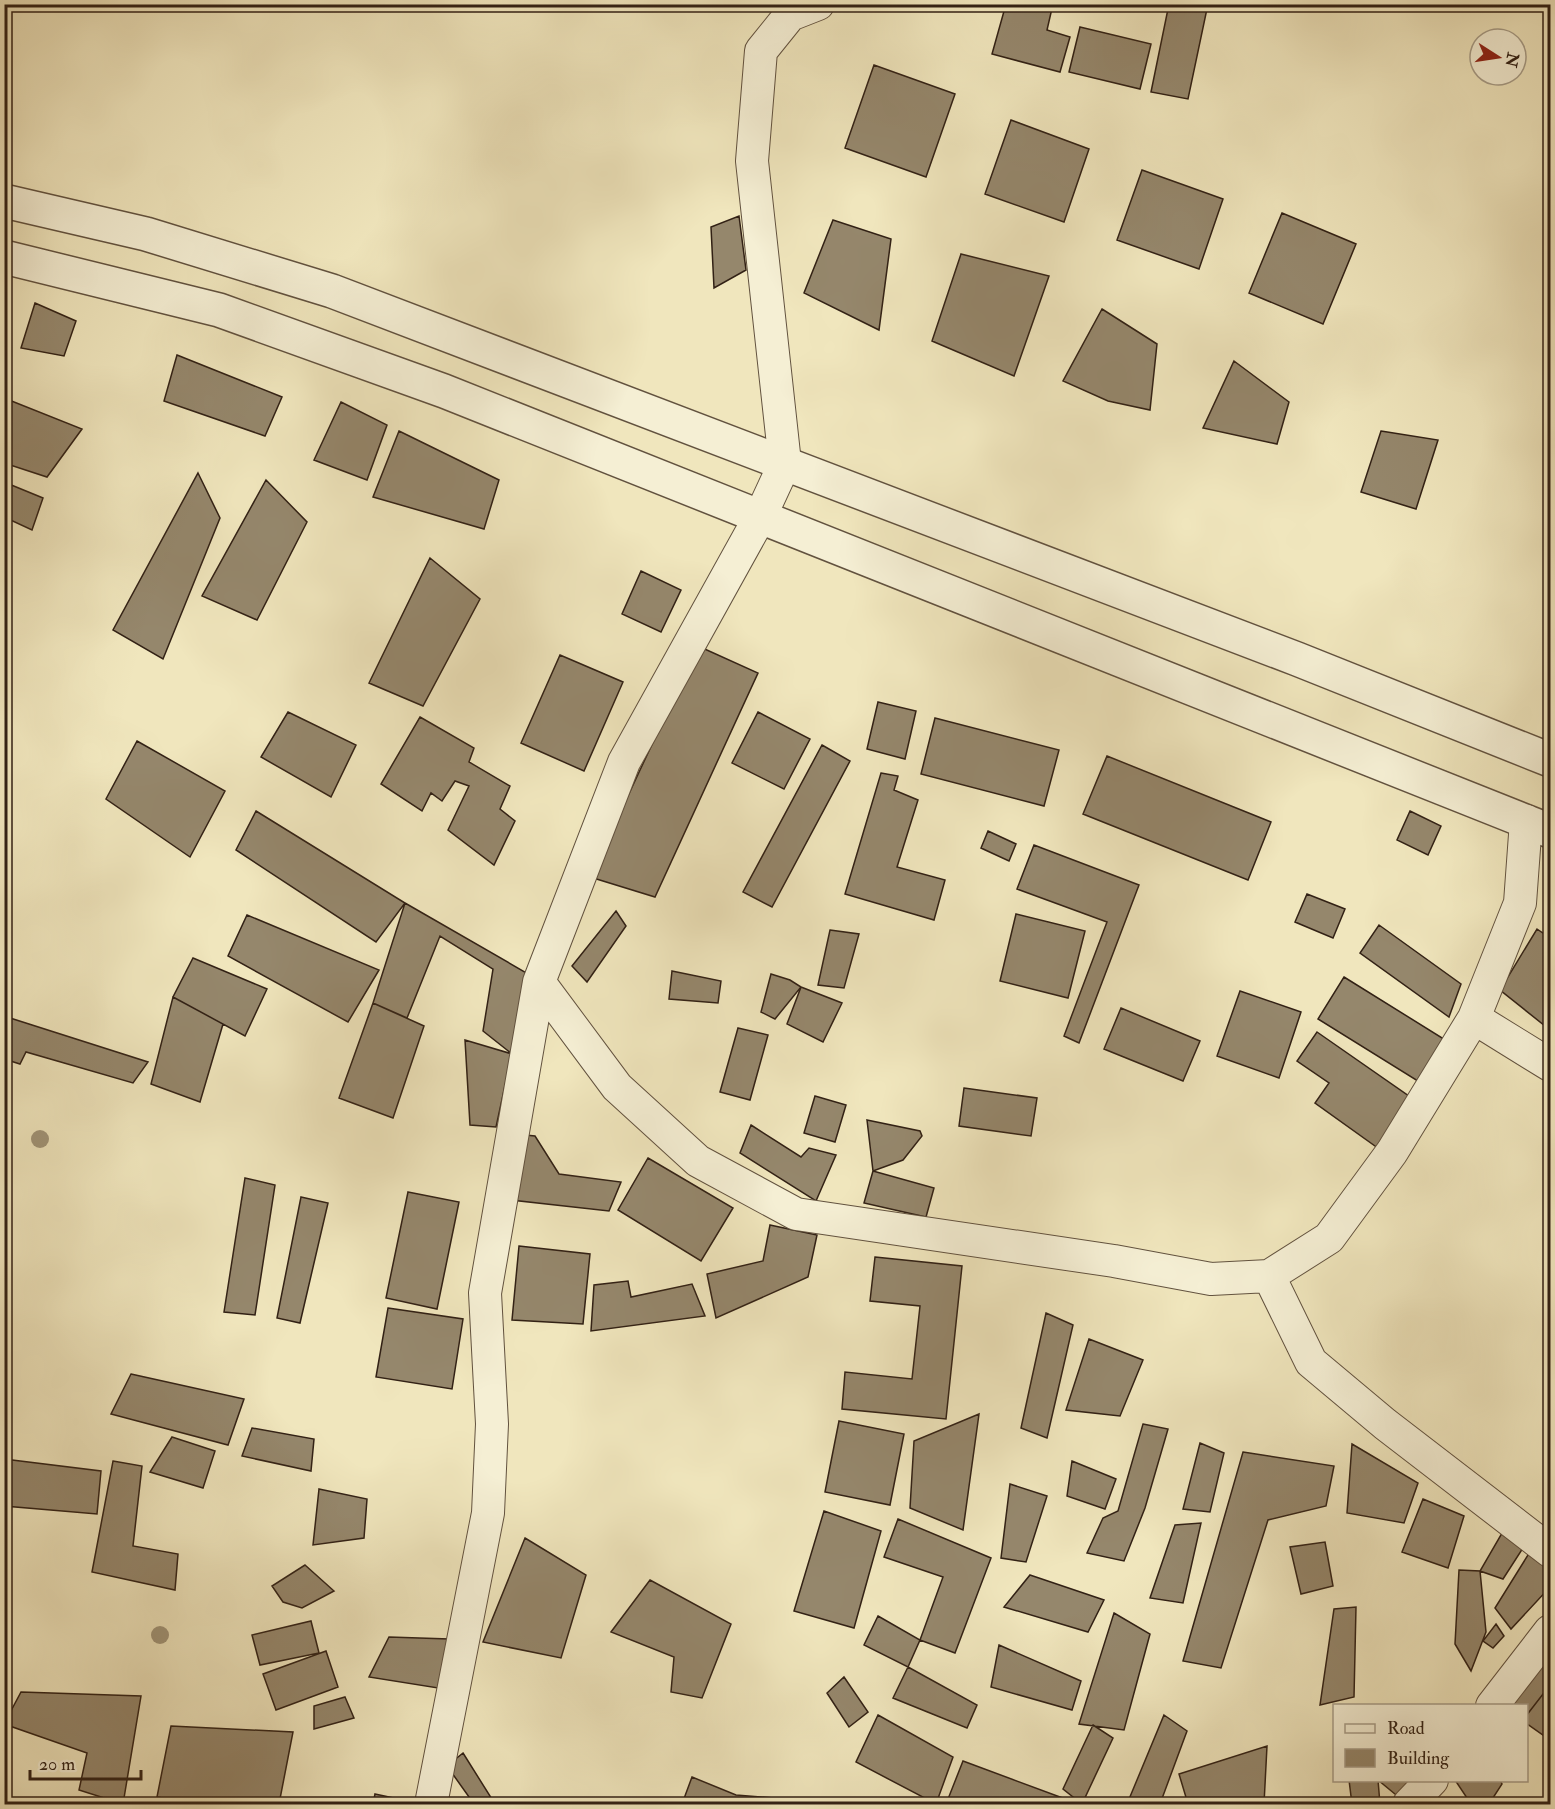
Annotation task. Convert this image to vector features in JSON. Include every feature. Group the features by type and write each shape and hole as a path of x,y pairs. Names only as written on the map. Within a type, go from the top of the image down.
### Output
{"street":[{"path":"431,1804 488,1513 492,1424 485,1293 539,982 624,762 761,515 785,463 752,161 761,51 790,15 818,4"},
{"path":"4,201 146,234 332,291 1285,654 1551,760"},
{"path":"4,258 219,310 444,391 761,515 1538,826 1520,903 1474,1018 1392,1152 1329,1238 1269,1276 1211,1279 1114,1261 796,1215 698,1161 617,1087 539,982"},
{"path":"1474,1018 1551,1065"},
{"path":"1269,1276 1311,1362 1386,1424 1551,1551"},
{"path":"1494,1704 1551,1631"},
{"path":"1409,1804 1430,1782"}],"building":[{"path":"1006,4 1053,4 1047,30 1070,37 1060,72 992,54"},
{"path":"1169,4 1208,4 1188,99 1151,92"},
{"path":"1080,27 1151,44 1140,89 1069,72"},
{"path":"874,65 955,94 926,177 845,148"},
{"path":"1011,120 1089,149 1064,222 985,194"},
{"path":"1142,170 1223,199 1199,269 1117,240"},
{"path":"1282,213 1356,244 1323,324 1249,293"},
{"path":"739,216 746,270 714,288 711,227"},
{"path":"833,220 891,239 879,330 804,293"},
{"path":"961,254 1049,276 1014,376 932,341"},
{"path":"35,303 76,321 64,356 21,348"},
{"path":"1102,309 1157,344 1150,410 1108,401 1063,381"},
{"path":"177,355 282,397 265,436 164,401"},
{"path":"1234,361 1289,402 1277,444 1203,428"},
{"path":"4,398 82,429 47,477 4,463"},
{"path":"341,402 387,425 367,480 314,460"},
{"path":"399,431 499,480 484,529 373,497"},
{"path":"1381,431 1438,440 1416,509 1361,492"},
{"path":"198,473 220,518 163,659 113,630"},
{"path":"266,480 307,522 257,620 202,596"},
{"path":"4,482 43,498 32,530 4,517"},
{"path":"430,558 480,599 423,706 369,683"},
{"path":"641,571 681,590 661,632 622,614"},
{"path":"698,646 758,673 655,897 590,877"},
{"path":"560,655 623,682 584,771 521,743"},
{"path":"878,702 916,711 905,759 867,749"},
{"path":"288,712 356,745 331,797 261,757"},
{"path":"758,712 810,739 784,789 732,763"},
{"path":"420,717 474,748 469,762 510,786 500,809 515,821 494,865 448,830 469,786 455,781 442,801 431,793 422,811 381,784"},
{"path":"935,718 1059,750 1044,806 921,774"},
{"path":"137,741 225,791 190,857 106,799"},
{"path":"822,745 850,761 772,907 743,892"},
{"path":"1107,756 1271,822 1248,880 1083,814"},
{"path":"881,773 898,776 894,790 918,800 897,867 945,880 934,920 845,894"},
{"path":"256,811 405,903 376,942 236,850"},
{"path":"1410,811 1441,826 1428,855 1397,840"},
{"path":"988,831 1016,844 1009,861 981,848"},
{"path":"1034,845 1139,885 1079,1043 1064,1036 1107,922 1017,889"},
{"path":"1307,894 1345,909 1333,938 1295,922"},
{"path":"405,903 530,975 512,1054 483,1031 493,969 440,936 407,1018 373,1003"},
{"path":"616,911 626,926 587,982 572,966"},
{"path":"1016,914 1085,931 1068,998 1000,981"},
{"path":"247,915 379,970 348,1022 228,956"},
{"path":"1379,925 1461,984 1449,1017 1360,953"},
{"path":"1537,929 1550,938 1550,1030 1500,990"},
{"path":"830,930 859,934 844,988 818,985"},
{"path":"193,958 267,989 245,1036 173,997"},
{"path":"672,971 721,981 718,1003 669,999"},
{"path":"771,974 790,980 801,987 775,1019 761,1012"},
{"path":"1344,977 1447,1041 1421,1083 1318,1019"},
{"path":"801,987 842,1003 823,1042 787,1024"},
{"path":"1240,991 1301,1012 1279,1078 1217,1056"},
{"path":"173,997 223,1024 200,1102 151,1084"},
{"path":"373,1003 424,1026 393,1118 339,1098"},
{"path":"1121,1008 1200,1041 1183,1081 1104,1049"},
{"path":"7,1017 148,1062 133,1083 26,1052 20,1064 4,1059"},
{"path":"738,1028 768,1035 750,1100 720,1092"},
{"path":"1317,1032 1416,1101 1382,1151 1315,1103 1329,1083 1297,1061"},
{"path":"465,1040 512,1054 496,1127 470,1125"},
{"path":"964,1088 1037,1098 1031,1136 959,1126"},
{"path":"815,1096 846,1105 835,1142 804,1133"},
{"path":"867,1120 920,1131 922,1136 903,1160 873,1171"},
{"path":"751,1125 801,1157 809,1148 836,1155 816,1201 740,1153"},
{"path":"525,1135 535,1136 559,1174 621,1182 609,1211 511,1200"},
{"path":"648,1158 733,1208 701,1261 618,1210"},
{"path":"873,1171 934,1188 926,1217 864,1203"},
{"path":"245,1178 275,1185 255,1315 224,1312"},
{"path":"408,1192 459,1202 437,1309 386,1298"},
{"path":"301,1197 328,1203 300,1323 277,1318"},
{"path":"770,1225 817,1235 808,1277 716,1318 707,1274 763,1261"},
{"path":"519,1246 590,1254 583,1324 512,1320"},
{"path":"875,1257 962,1266 946,1419 842,1409 845,1372 912,1379 920,1306 870,1301"},
{"path":"628,1281 631,1297 692,1284 705,1316 591,1331 594,1285"},
{"path":"388,1308 463,1319 452,1389 376,1377"},
{"path":"1046,1313 1073,1325 1047,1438 1021,1428"},
{"path":"1089,1339 1143,1360 1120,1416 1066,1410"},
{"path":"131,1374 244,1399 228,1445 111,1414"},
{"path":"979,1414 963,1530 910,1508 914,1441"},
{"path":"839,1421 904,1434 890,1505 825,1492"},
{"path":"1143,1424 1168,1429 1145,1508 1124,1561 1087,1553 1103,1518 1118,1511"},
{"path":"252,1428 314,1439 311,1471 242,1456"},
{"path":"172,1437 215,1451 203,1488 150,1472"},
{"path":"1200,1443 1224,1453 1210,1512 1183,1509"},
{"path":"1352,1444 1418,1483 1404,1523 1347,1513"},
{"path":"1243,1452 1334,1466 1326,1506 1268,1520 1221,1668 1183,1661"},
{"path":"4,1459 101,1471 97,1514 4,1506"},
{"path":"113,1461 142,1466 133,1546 178,1554 175,1590 92,1572"},
{"path":"1072,1461 1116,1479 1105,1509 1067,1496"},
{"path":"1010,1484 1047,1496 1026,1562 1001,1558"},
{"path":"319,1489 367,1499 364,1538 313,1545"},
{"path":"1423,1499 1464,1516 1448,1568 1402,1552"},
{"path":"824,1511 881,1531 854,1628 794,1611"},
{"path":"898,1519 991,1558 955,1653 920,1640 943,1577 884,1557"},
{"path":"1201,1523 1183,1603 1150,1598 1175,1525"},
{"path":"1502,1533 1523,1548 1503,1579 1480,1571"},
{"path":"525,1538 586,1575 561,1658 483,1642"},
{"path":"1325,1542 1333,1586 1301,1594 1290,1547"},
{"path":"1533,1547 1550,1573 1550,1587 1511,1629 1495,1608"},
{"path":"305,1565 334,1591 302,1608 283,1602 272,1586"},
{"path":"1459,1570 1480,1571 1486,1632 1471,1671 1455,1644"},
{"path":"1030,1575 1104,1600 1088,1632 1004,1607"},
{"path":"650,1580 731,1624 702,1698 671,1692 674,1657 611,1632"},
{"path":"1356,1607 1354,1697 1320,1705 1334,1609"},
{"path":"1114,1613 1150,1634 1124,1730 1079,1724"},
{"path":"878,1616 920,1640 908,1667 864,1645"},
{"path":"311,1621 319,1653 260,1665 252,1635"},
{"path":"1496,1624 1504,1636 1493,1648 1483,1641"},
{"path":"389,1637 449,1639 438,1688 369,1677"},
{"path":"999,1645 1081,1681 1072,1710 991,1687"},
{"path":"326,1651 338,1687 276,1710 263,1674"},
{"path":"1550,1653 1550,1685 1528,1713 1528,1704 1510,1704"},
{"path":"908,1667 977,1705 967,1728 893,1698"},
{"path":"844,1677 868,1712 849,1727 827,1693"},
{"path":"1550,1685 1550,1740 1528,1724 1528,1713"},
{"path":"21,1692 141,1696 123,1804 79,1790 87,1753 4,1724"},
{"path":"345,1697 354,1718 314,1729 314,1706"},
{"path":"878,1715 953,1757 936,1804 856,1762"},
{"path":"1164,1715 1187,1731 1160,1804 1127,1804"},
{"path":"1093,1725 1113,1738 1082,1804 1063,1789"},
{"path":"171,1726 293,1732 279,1804 198,1804 157,1797"},
{"path":"1267,1746 1264,1804 1188,1804 1179,1774"},
{"path":"463,1753 495,1804 474,1804 447,1766"},
{"path":"963,1761 1068,1800 1066,1804 959,1804 948,1799"},
{"path":"692,1777 736,1795 774,1798 780,1804 682,1804"},
{"path":"1349,1782 1378,1782 1380,1804 1352,1804"},
{"path":"1380,1782 1414,1782 1401,1799"},
{"path":"1456,1782 1501,1782 1502,1784 1489,1804 1471,1804"},
{"path":"375,1794 417,1803 373,1804"}]}
